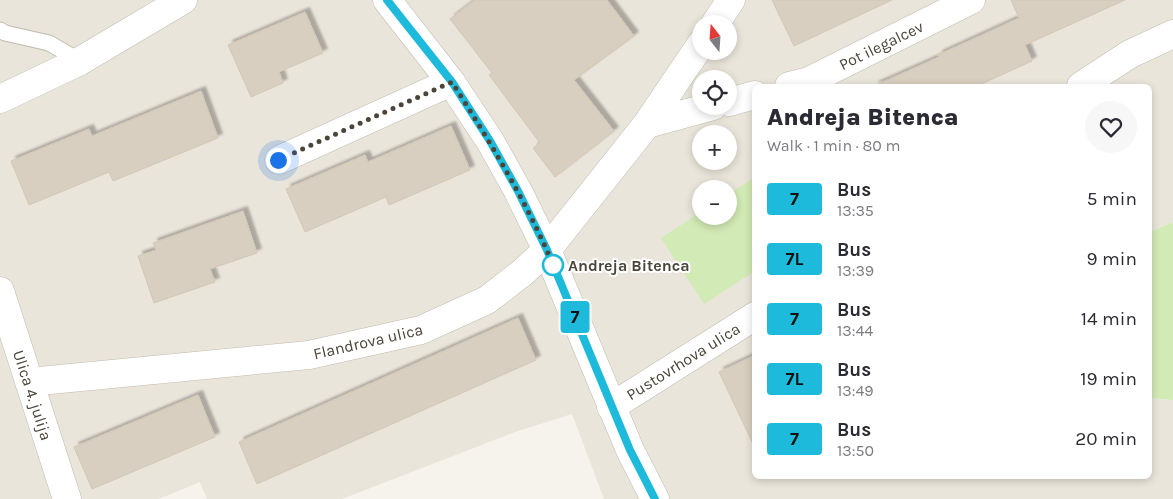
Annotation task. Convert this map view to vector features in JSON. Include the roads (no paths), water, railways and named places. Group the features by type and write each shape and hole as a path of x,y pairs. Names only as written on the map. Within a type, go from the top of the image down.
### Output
{"street":[{"path":"0,99 80,61 183,0"},
{"path":"387,0 452,82 490,141 518,191 547,250 630,450 655,499"},
{"path":"721,15 731,0"},
{"name":"Pot ilegalcev","path":"797,84 809,81 971,0"},
{"path":"1083,84 1130,54 1173,34"},
{"name":"Flandrova ulica","path":"29,382 308,355 421,330 487,300 522,273 547,250 647,124 692,57"},
{"path":"278,160 452,82"},
{"path":"737,100 752,96"},
{"path":"647,124 692,112"},
{"name":"Ulica 4. julija","path":"0,291 67,499"},
{"name":"Pustovrhova ulica","path":"611,407 752,318"}],"lane":[{"path":"0,30 4,33 49,43 80,61"}],"place":[{"name":"Andreja Bitenca","path":"553,265"}]}
